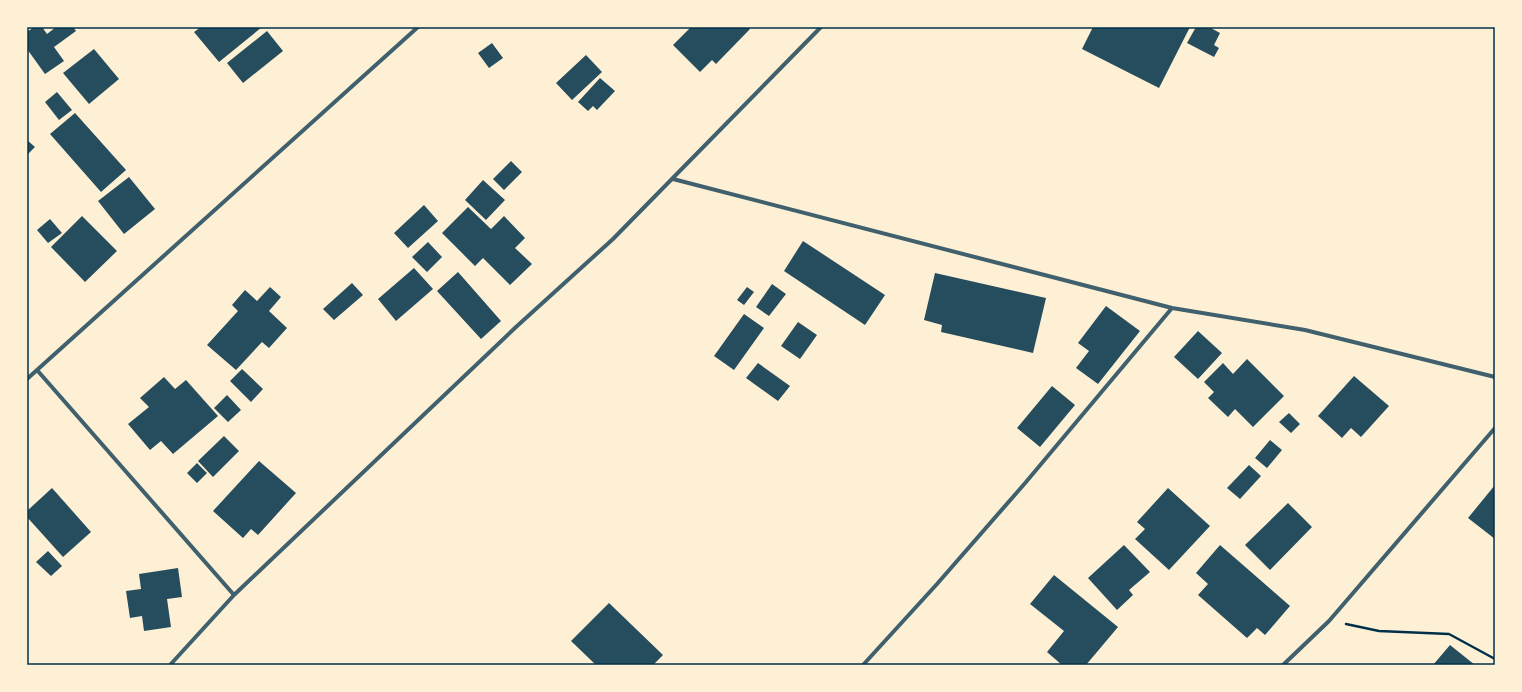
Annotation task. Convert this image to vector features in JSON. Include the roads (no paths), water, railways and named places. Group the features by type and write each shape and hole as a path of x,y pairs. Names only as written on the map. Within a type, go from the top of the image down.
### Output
{"street":[{"path":"27,379 418,27"},
{"path":"170,665 234,595 516,327 613,239 821,27"},
{"path":"673,179 1172,308 1305,330 1495,377"},
{"path":"863,665 937,584 1026,482 1172,308"},
{"path":"37,370 234,595"},
{"path":"1283,665 1329,621 1495,428"}]}
